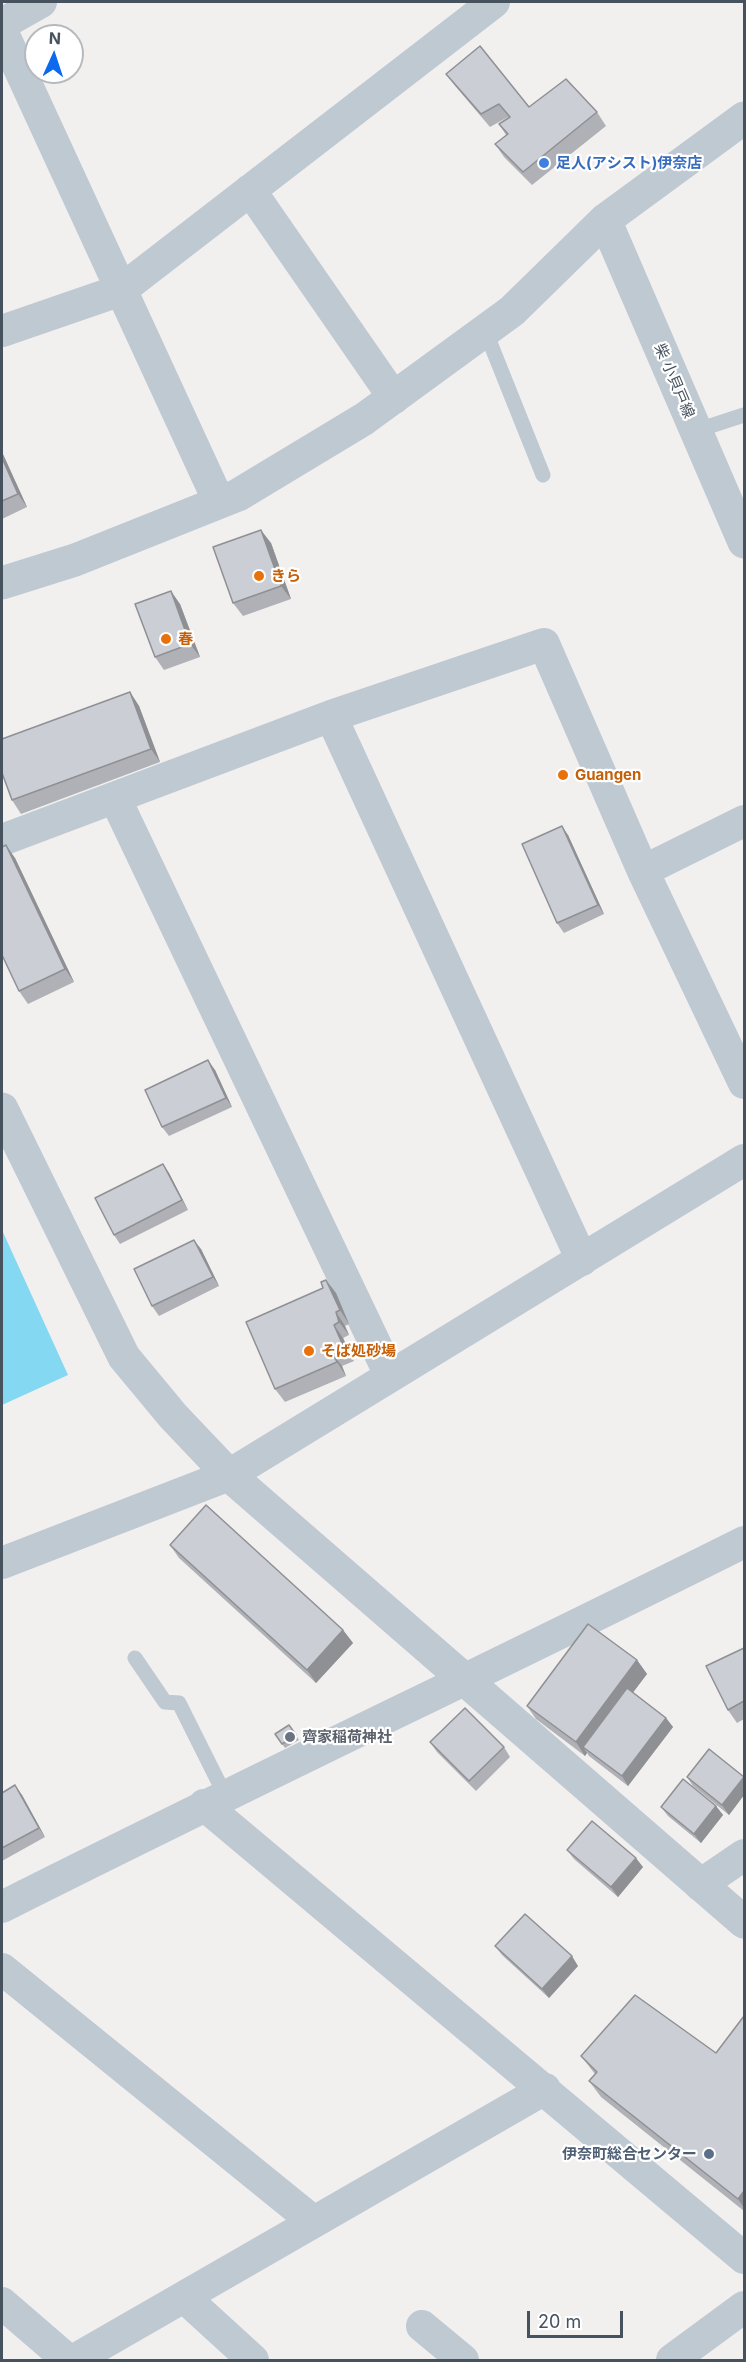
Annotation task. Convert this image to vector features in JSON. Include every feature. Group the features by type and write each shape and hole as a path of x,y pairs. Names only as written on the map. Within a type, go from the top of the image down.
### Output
{"street":[{"path":"2,24 41,2"},
{"path":"2,332 121,290 494,2"},
{"path":"2,31 219,502"},
{"path":"2,583 75,560 248,490 364,420 512,312 605,220 744,118"},
{"path":"250,189 394,398"},
{"name":"柴 小貝戸線","path":"605,220 744,542"},
{"path":"2,840 331,716 544,644 644,871 744,1083"},
{"path":"331,716 582,1260"},
{"path":"115,798 390,1375"},
{"path":"644,871 744,821"},
{"path":"2,1109 9,1144 124,1358 173,1416 229,1475 744,1922"},
{"path":"2,1563 229,1475 744,1160"},
{"path":"2,1907 214,1800 465,1682 744,1542"},
{"path":"214,1800 545,2089 744,2258"},
{"path":"700,1885 744,1855"},
{"path":"2,1969 315,2222"},
{"path":"74,2361 545,2089"},
{"path":"184,2297 253,2361"},
{"path":"2,2303 68,2361"},
{"path":"672,2361 744,2307"},
{"path":"422,2326 463,2361"}],"lane":[{"path":"485,330 543,476"},
{"path":"695,431 744,415"},
{"path":"135,1658 165,1702 179,1703 214,1800"}],"water":[{"path":"2,1230 68,1375 2,1405"}],"building":[{"path":"480,46 529,107 566,79 597,112 523,172 495,144 508,134 499,124 510,117 499,104 481,114 446,74"},
{"path":"2,458 18,494 2,501"},
{"path":"261,530 281,586 233,603 213,547"},
{"path":"171,591 190,644 155,657 135,604"},
{"path":"130,692 151,749 12,800 2,773 2,739"},
{"path":"562,826 598,905 557,923 522,844"},
{"path":"6,845 65,969 19,991 2,955 2,847"},
{"path":"208,1060 226,1098 162,1127 145,1090"},
{"path":"163,1164 182,1200 114,1235 95,1198"},
{"path":"194,1240 213,1277 152,1306 134,1269"},
{"path":"326,1280 340,1310 336,1312 339,1322 334,1325 344,1348 332,1353 337,1362 275,1389 246,1322 323,1288 321,1282"},
{"path":"206,1505 343,1630 307,1670 170,1545"},
{"path":"588,1624 637,1660 576,1742 527,1706"},
{"path":"744,1648 744,1701 728,1710 706,1666"},
{"path":"627,1688 666,1718 622,1776 583,1747"},
{"path":"465,1708 504,1747 469,1781 430,1742"},
{"path":"289,1725 296,1735 282,1744 275,1734"},
{"path":"709,1749 744,1777 722,1805 687,1777"},
{"path":"683,1779 716,1806 694,1834 661,1807"},
{"path":"15,1785 39,1828 2,1848 2,1793"},
{"path":"592,1821 636,1858 611,1887 567,1850"},
{"path":"525,1914 572,1956 542,1989 495,1946"},
{"name":"伊奈町総合センター","path":"635,1995 716,2053 744,2016 744,2191 738,2199 589,2081 597,2072 581,2056"}],"place":[{"name":"足人(アシスト)伊奈店","path":"544,163"},
{"name":"きら","path":"259,576"},
{"name":"春","path":"166,639"},
{"name":"Guangen","path":"563,775"},
{"name":"そば処砂場","path":"309,1351"},
{"name":"齊家稲荷神社","path":"290,1737"},
{"name":"伊奈町総合センター","path":"709,2154"}]}
